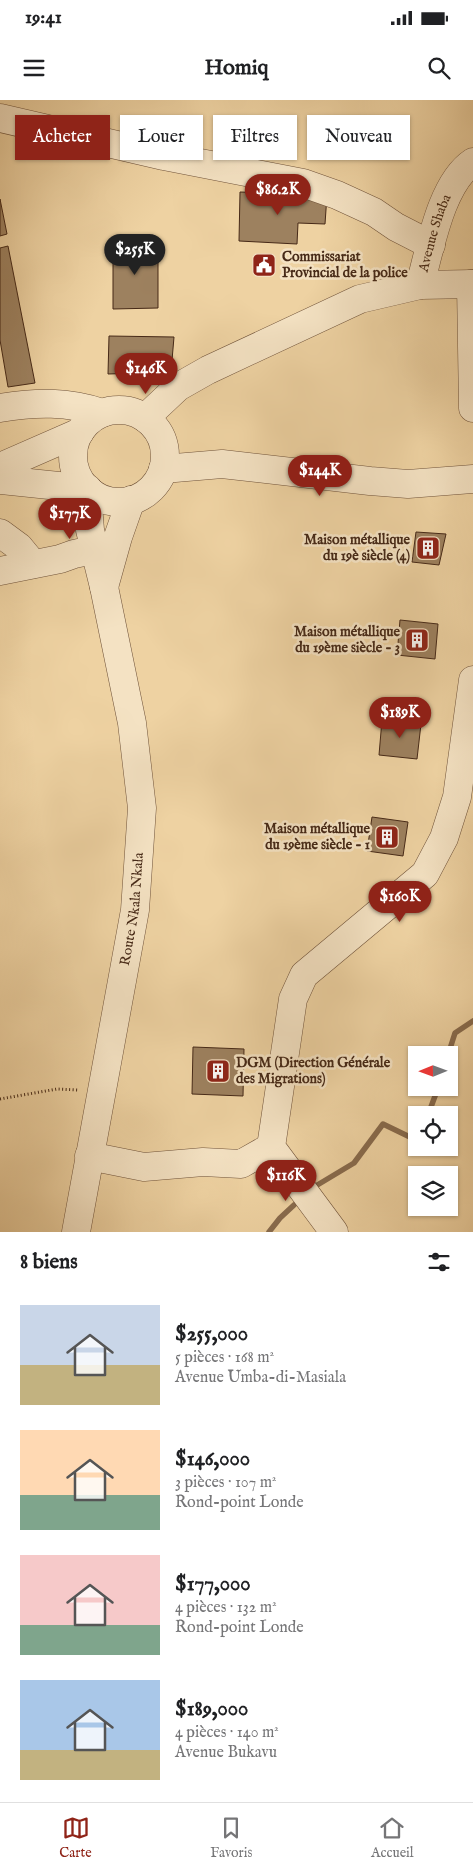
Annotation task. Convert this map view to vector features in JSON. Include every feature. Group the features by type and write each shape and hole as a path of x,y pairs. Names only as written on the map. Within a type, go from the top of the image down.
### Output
{"street":[{"path":"0,118 164,156 303,183 337,195 374,212 396,227 431,244"},
{"name":"Avenue Shaba","path":"420,285 443,204 454,180 473,162"},
{"path":"145,418 178,386 208,370 360,299 420,285 472,284 473,408"},
{"path":"0,408 28,403 66,403 102,413"},
{"path":"117,410 131,411 145,418 158,431 165,450 164,469 157,483 146,494 131,500 116,502 101,498 90,491 78,477 74,462 74,446 80,432 90,421 102,413 117,410"},
{"path":"0,467 80,432"},
{"path":"164,469 222,464 408,484 473,479"},
{"path":"0,480 90,491"},
{"name":"Route Nkala Nkala","path":"76,1232 135,910 142,808 132,723 88,517 90,491"},
{"path":"104,587 131,500"},
{"path":"0,533 19,547 33,564"},
{"path":"0,571 94,550"},
{"path":"334,1232 271,1146 293,999 304,975 425,874 444,838 458,797 473,680"},
{"path":"90,1156 144,1166 203,1162 241,1164 271,1146"}],"path":[{"path":"0,1099 57,1089 101,1092"}],"building":[{"path":"240,192 327,195 325,224 298,223 297,244 239,241"},
{"path":"0,199 7,234 0,236"},
{"path":"113,243 158,243 158,308 113,309"},
{"path":"8,246 35,383 8,387 0,340 0,248"},
{"path":"109,336 174,337 171,372 108,374"},
{"name":"Maison métallique du 19è siècle (4)","path":"416,532 446,534 439,565 412,562"},
{"name":"Maison métallique du 19ème siècle - 3","path":"400,620 438,624 435,659 397,655"},
{"path":"382,720 421,724 417,759 379,755"},
{"name":"Maison métallique du 19ème siècle - 1","path":"372,817 408,822 403,856 367,851"},
{"name":"DGM (Direction Générale des Migrations)","path":"193,1047 244,1049 243,1096 192,1094"}],"waterway":[{"path":"451,1046 455,1033 473,1021"},
{"path":"431,1106 435,1096"},
{"path":"314,1187 354,1163 383,1124 408,1136"},
{"path":"269,1232 294,1205"}],"place":[{"name":"Commissariat Provincial de la police","path":"264,265"},
{"name":"Maison métallique du 19è siècle (4)","path":"428,548"},
{"name":"Maison métallique du 19ème siècle - 3","path":"417,640"},
{"name":"Maison métallique du 19ème siècle - 1","path":"387,837"},
{"name":"DGM (Direction Générale des Migrations)","path":"218,1071"}]}
